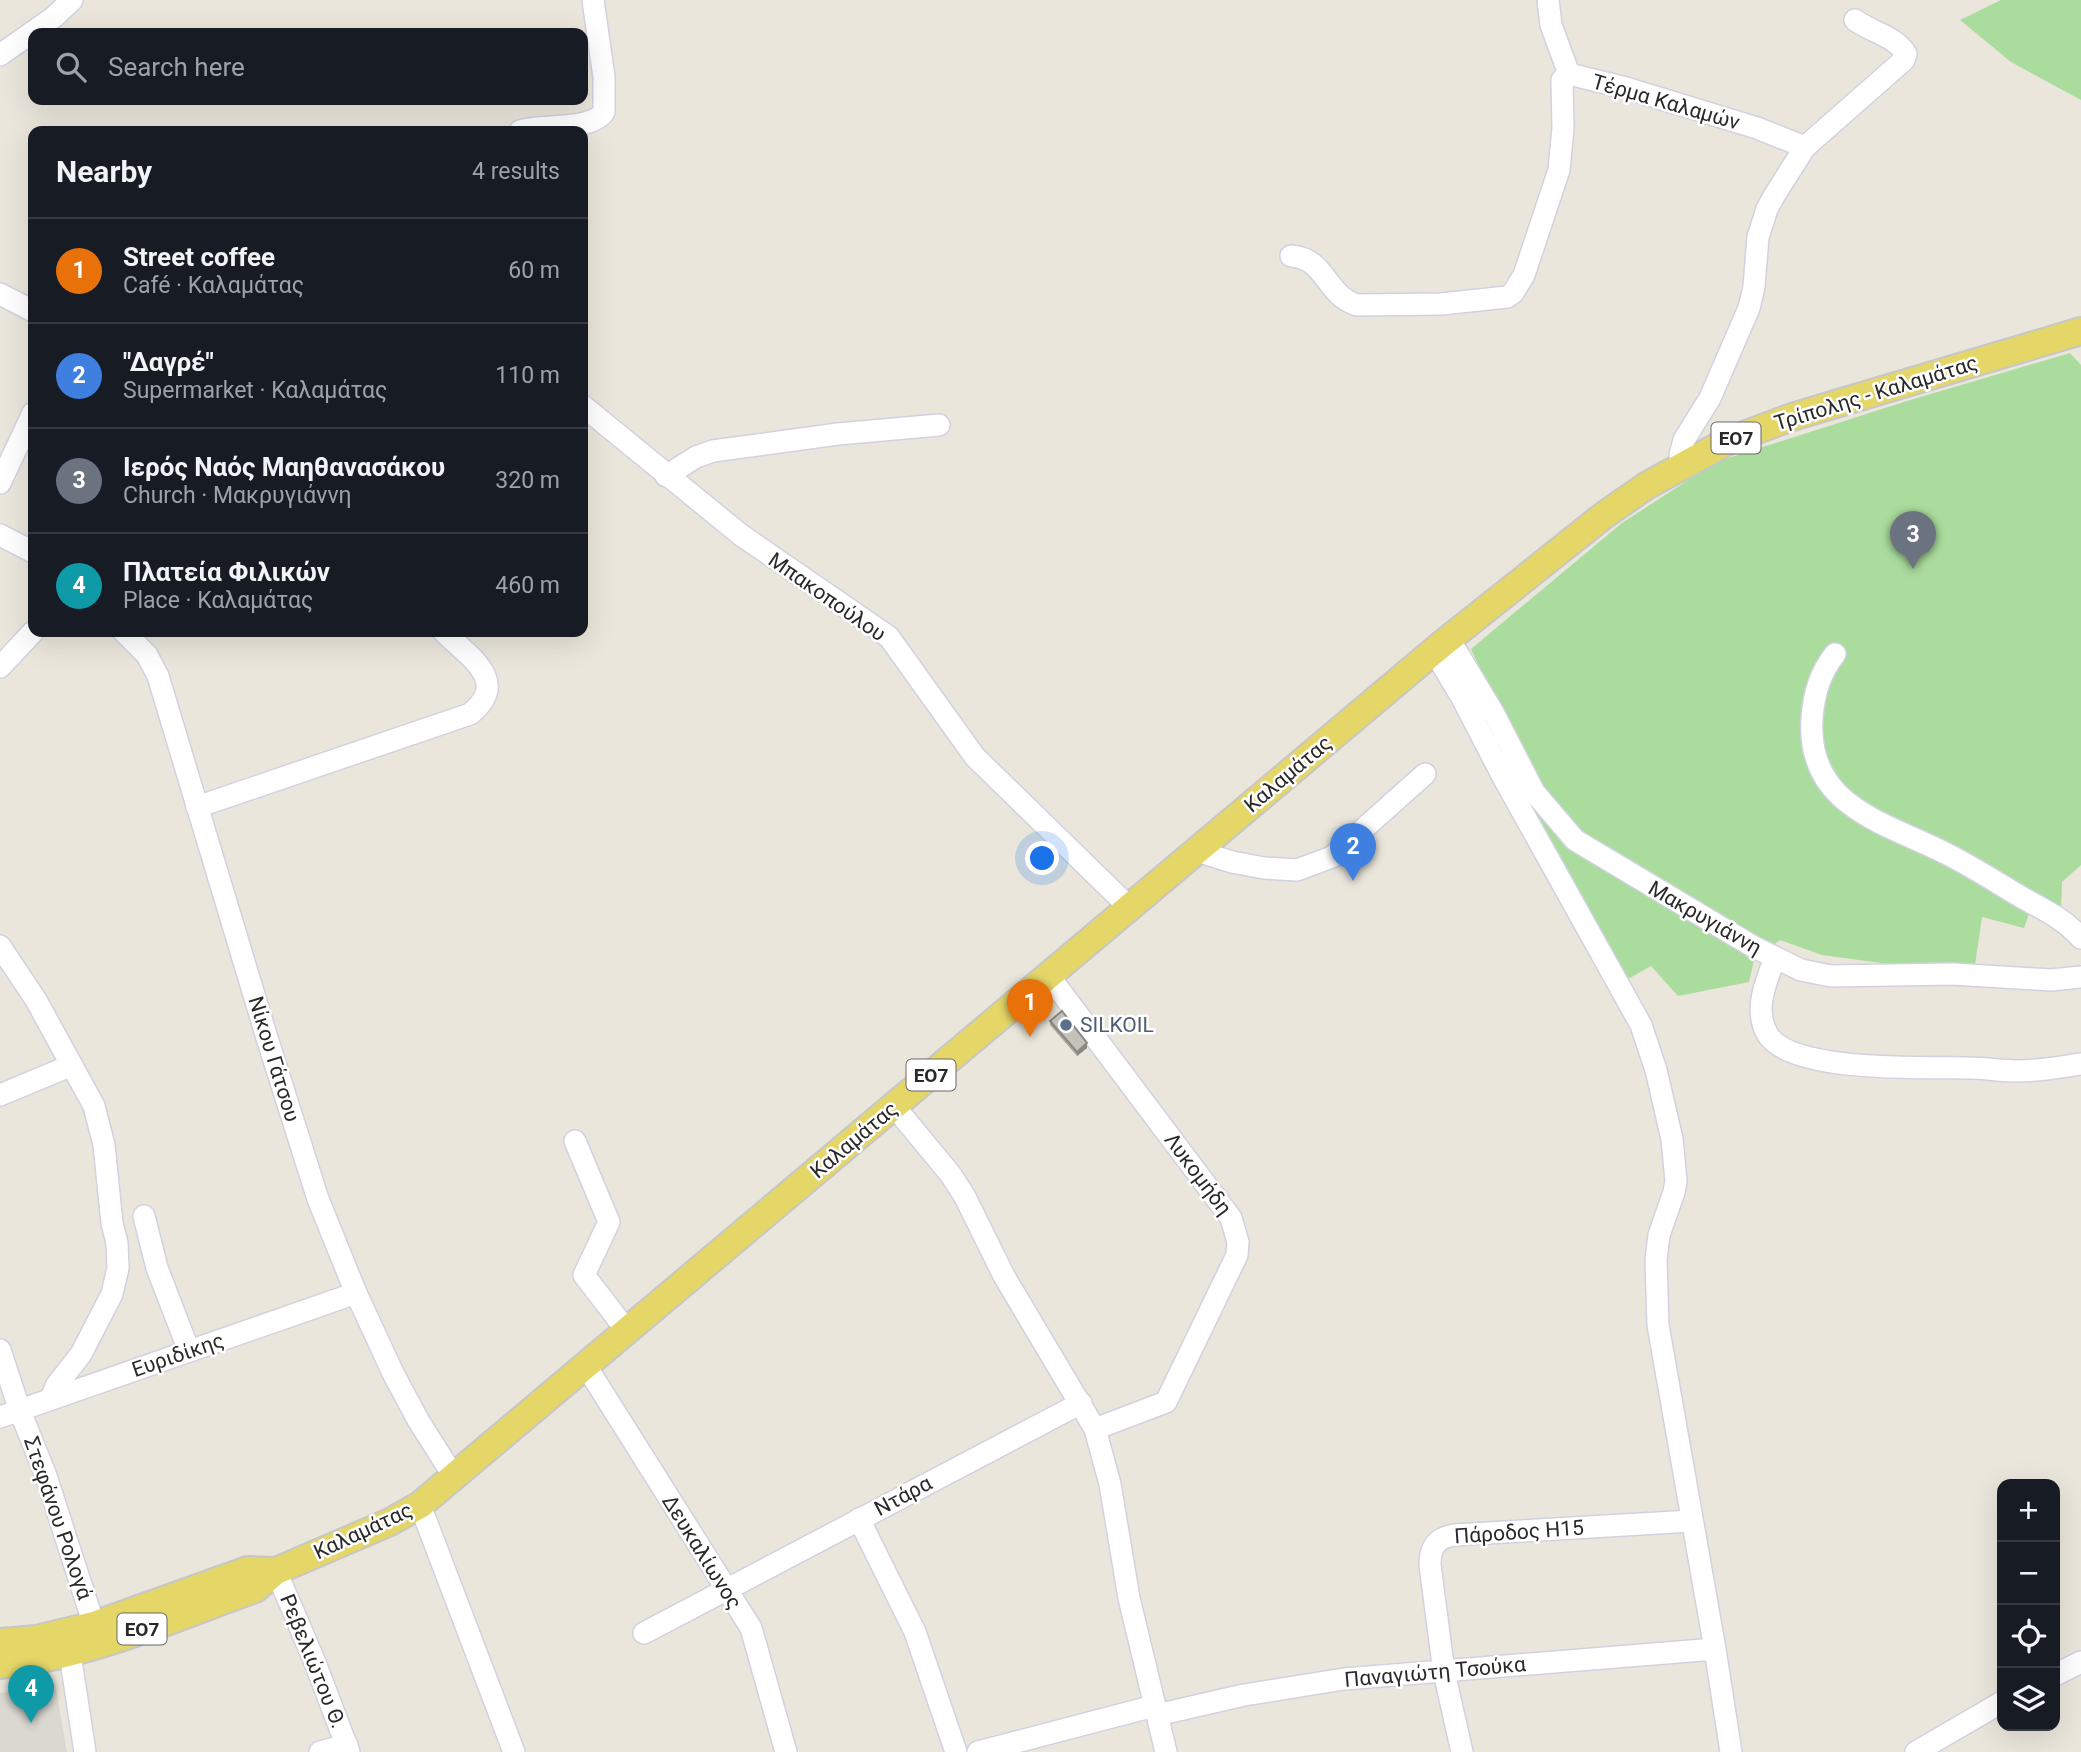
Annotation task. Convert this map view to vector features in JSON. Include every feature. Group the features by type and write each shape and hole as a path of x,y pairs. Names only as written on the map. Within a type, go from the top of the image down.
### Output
{"main road":[{"name":"Τρίπολης - Καλαμάτας","path":"1441,645 1564,545 1646,485 1681,465 1728,442 1792,417 2081,331"},
{"name":"Καλαμάτας","path":"0,1665 33,1662 70,1654 255,1589 276,1571 383,1526 420,1505 1441,645"},
{"name":"Καλαμάτας","path":"0,1642 36,1639 94,1625 248,1570 276,1571"}],"street":[{"path":"39,28 72,0"},
{"path":"550,126 593,123 604,112 604,77 593,0"},
{"path":"1548,0 1551,25 1569,74"},
{"path":"1681,465 1680,455 1684,440 1710,398 1749,308 1754,287 1758,237 1767,209 1805,147 1904,60 1906,54 1899,44 1855,20"},
{"path":"0,55 28,36"},
{"name":"Τέρμα Καλαμών","path":"1292,256 1299,256 1315,264 1338,296 1345,302 1357,305 1441,304 1507,297 1513,293 1524,275 1559,170 1563,128 1562,79 1569,74 1757,128 1805,147"},
{"path":"0,294 28,309"},
{"name":"Μπακοπούλου","path":"588,410 766,554 889,637 975,757 1130,908"},
{"path":"0,483 28,424"},
{"path":"666,475 696,457 713,451 838,434 939,425"},
{"path":"0,535 28,549"},
{"path":"0,667 28,637"},
{"name":"Νίκου Γάτσου","path":"129,637 147,655 158,676 318,1199 356,1293 393,1373 418,1420 454,1477"},
{"path":"197,807 470,714 480,705 488,682 485,672 449,637"},
{"path":"1441,645 1465,702 1510,789 1641,1025 1656,1070 1672,1139 1676,1181 1663,1221 1658,1248 1658,1325 1716,1649 1731,1752"},
{"name":"Μακρυγιάννη","path":"1441,645 1494,714 1534,792 1575,840 1775,958 1801,970 1831,976 1953,974 2051,981 2081,977"},
{"path":"1835,654 1823,668 1819,681 1812,737 1818,764 1840,796 1872,820 1946,853 2051,912 2081,939"},
{"path":"1197,851 1232,862 1297,870 1332,857 1425,774"},
{"path":"0,946 36,1000 90,1098 100,1124 108,1170 112,1223 117,1243 118,1268 108,1304 81,1354 55,1386 51,1399"},
{"path":"1775,958 1762,996 1761,1014 1768,1035 1776,1043 1798,1054 1844,1064 2017,1071 2081,1064"},
{"name":"Λυκομήδη","path":"1049,976 1231,1217 1238,1242 1237,1255 1228,1276 1166,1402 1094,1429"},
{"path":"0,1095 72,1065"},
{"path":"894,1106 951,1175 965,1197 1023,1311 1081,1403 1094,1429 1110,1484 1129,1598 1166,1752"},
{"path":"575,1141 609,1222 584,1275 627,1331"},
{"path":"144,1216 157,1268 189,1351"},
{"name":"Ευριδίκης","path":"10,1414 356,1293"},
{"name":"Στεφάνου Ρολογά","path":"0,1350 10,1414 46,1476 94,1625"},
{"name":"Δευκαλίωνος","path":"586,1366 751,1628 786,1752"},
{"name":"Ντάρα","path":"645,1633 1081,1403"},
{"path":"420,1505 514,1752"},
{"path":"859,1519 915,1632 956,1752"},
{"name":"Πάροδος Η15","path":"1462,1752 1444,1672 1430,1565 1430,1553 1442,1537 1692,1521"},
{"name":"Ρεβελιώτου Θ.","path":"276,1571 348,1749"},
{"name":"Παναγιώτη Τσούκα","path":"978,1752 1156,1710 1344,1679 1716,1649"},
{"path":"70,1654 85,1752"},
{"path":"2060,1672 2081,1662"},
{"path":"1916,1752 1997,1705"},
{"path":"320,1752 348,1749"}],"green space":[{"path":"2001,0 2081,0 2081,100 2011,62 1960,20"},
{"path":"2070,353 2081,365 2081,865 2062,882 2061,912 2035,897 2024,928 1982,917 1975,965 1881,963 1822,955 1780,940 1754,960 1749,982 1678,996 1651,966 1621,983 1469,700 1483,675 1471,649 1622,523 1716,462"}],"shaded area":[{"path":"55,1684 67,1752 0,1752 0,1693"}],"building":[{"path":"1062,1011 1087,1043 1077,1052 1050,1021"}],"place":[{"name":"Ιερός Ναός Μαηθανασάκου","path":"1913,569"},
{"name":"\"Δαγρέ\"","path":"1353,881"},
{"name":"SILKOIL","path":"1066,1025"},
{"name":"Street coffee","path":"1030,1037"},
{"name":"Πλατεία Φιλικών","path":"31,1723"}]}
